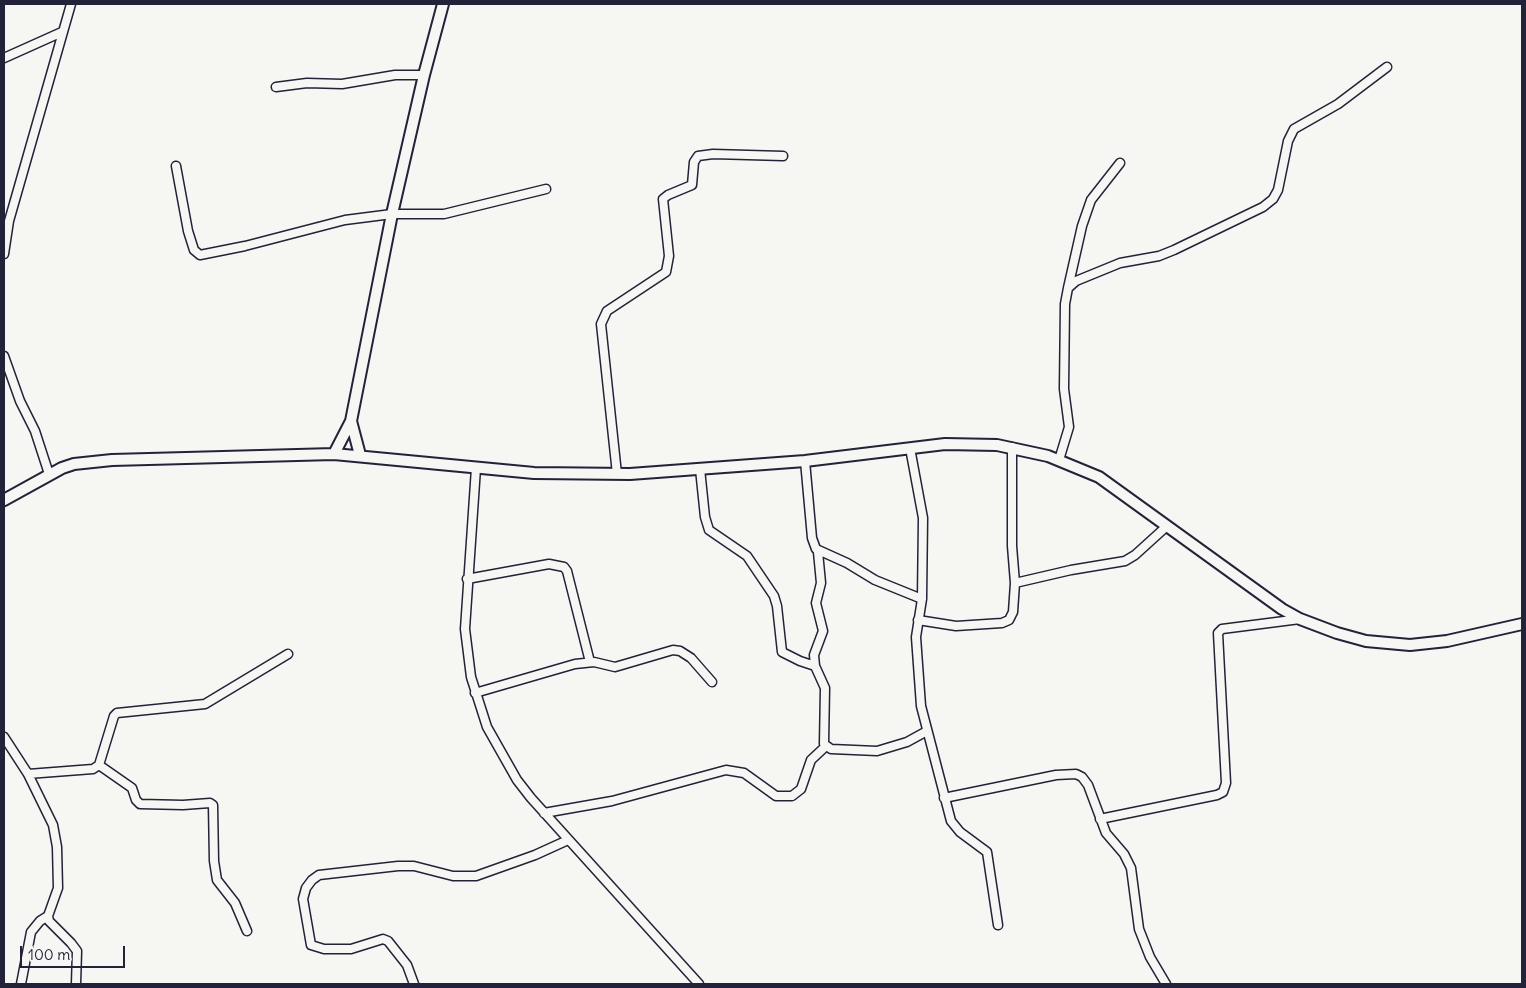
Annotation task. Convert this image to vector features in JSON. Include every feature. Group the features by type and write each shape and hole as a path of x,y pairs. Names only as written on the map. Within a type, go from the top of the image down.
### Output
{"street":[{"path":"4,254 9,221 71,4"},
{"path":"334,454 352,421 392,214 424,75 443,4"},
{"path":"4,58 62,32"},
{"path":"1068,288 1076,281 1120,264 1159,256 1174,250 1263,207 1273,199 1278,190 1288,141 1294,130 1338,104 1386,67"},
{"path":"276,88 307,83 342,84 395,75 424,75"},
{"path":"617,474 601,324 608,311 666,272 670,256 662,206 663,199 668,194 692,185 694,162 698,156 713,154 783,156"},
{"path":"1059,460 1069,427 1064,389 1065,304 1068,288 1082,226 1091,200 1120,163"},
{"path":"176,166 188,231 194,250 200,255 245,246 345,220 392,214 444,214 546,189"},
{"path":"4,356 20,401 35,431 49,474"},
{"path":"352,421 360,455"},
{"path":"4,500 49,474 74,464 112,460 334,454 559,474 617,474 805,460 957,444 1012,447 1059,460 1110,484 1238,578 1300,619 1355,638 1399,645 1447,641 1522,624"},
{"path":"918,620 956,626 997,625 1006,622 1014,612 1012,447"},
{"path":"910,448 922,506 922,599 918,620 917,667 921,706 951,821 960,832 987,852 998,925"},
{"path":"805,460 812,538 818,552 821,583 816,603 823,626 815,649 815,666 825,688 823,737 826,746 832,749 877,751 907,742 927,731"},
{"path":"476,468 467,579 466,641 475,693 487,727 517,780 544,813 698,984"},
{"path":"700,469 704,517 709,530 747,556 774,596 777,606 782,652 815,666"},
{"path":"1015,583 1071,570 1124,561 1136,555 1168,526"},
{"path":"818,552 847,563 875,580 922,599"},
{"path":"467,579 549,564 564,567 568,572 590,662"},
{"path":"1100,820 1217,795 1223,792 1226,782 1218,633 1222,629 1300,619"},
{"path":"475,693 552,669 590,662 615,667 662,652 677,650 691,658 712,682"},
{"path":"28,774 93,769 99,765 114,716 117,713 205,704 288,654"},
{"path":"4,737 28,774 53,825 57,847 58,888 48,916 49,921 72,943 77,951 76,984"},
{"path":"544,813 612,801 726,770 744,773 776,796 792,796 801,789 811,760 826,746"},
{"path":"99,765 132,788 136,800 140,804 184,806 210,803 213,806 214,861 217,880 235,903 248,931"},
{"path":"944,798 1056,776 1076,774 1082,777 1088,785 1106,834 1124,854 1131,868 1139,929 1150,957 1166,984"},
{"path":"414,984 407,965 388,941 383,939 351,949 324,949 312,945 303,899 306,888 312,880 319,875 398,866 414,866 452,876 476,876 535,855 568,840"},
{"path":"21,984 31,932 40,921 48,916"}]}
